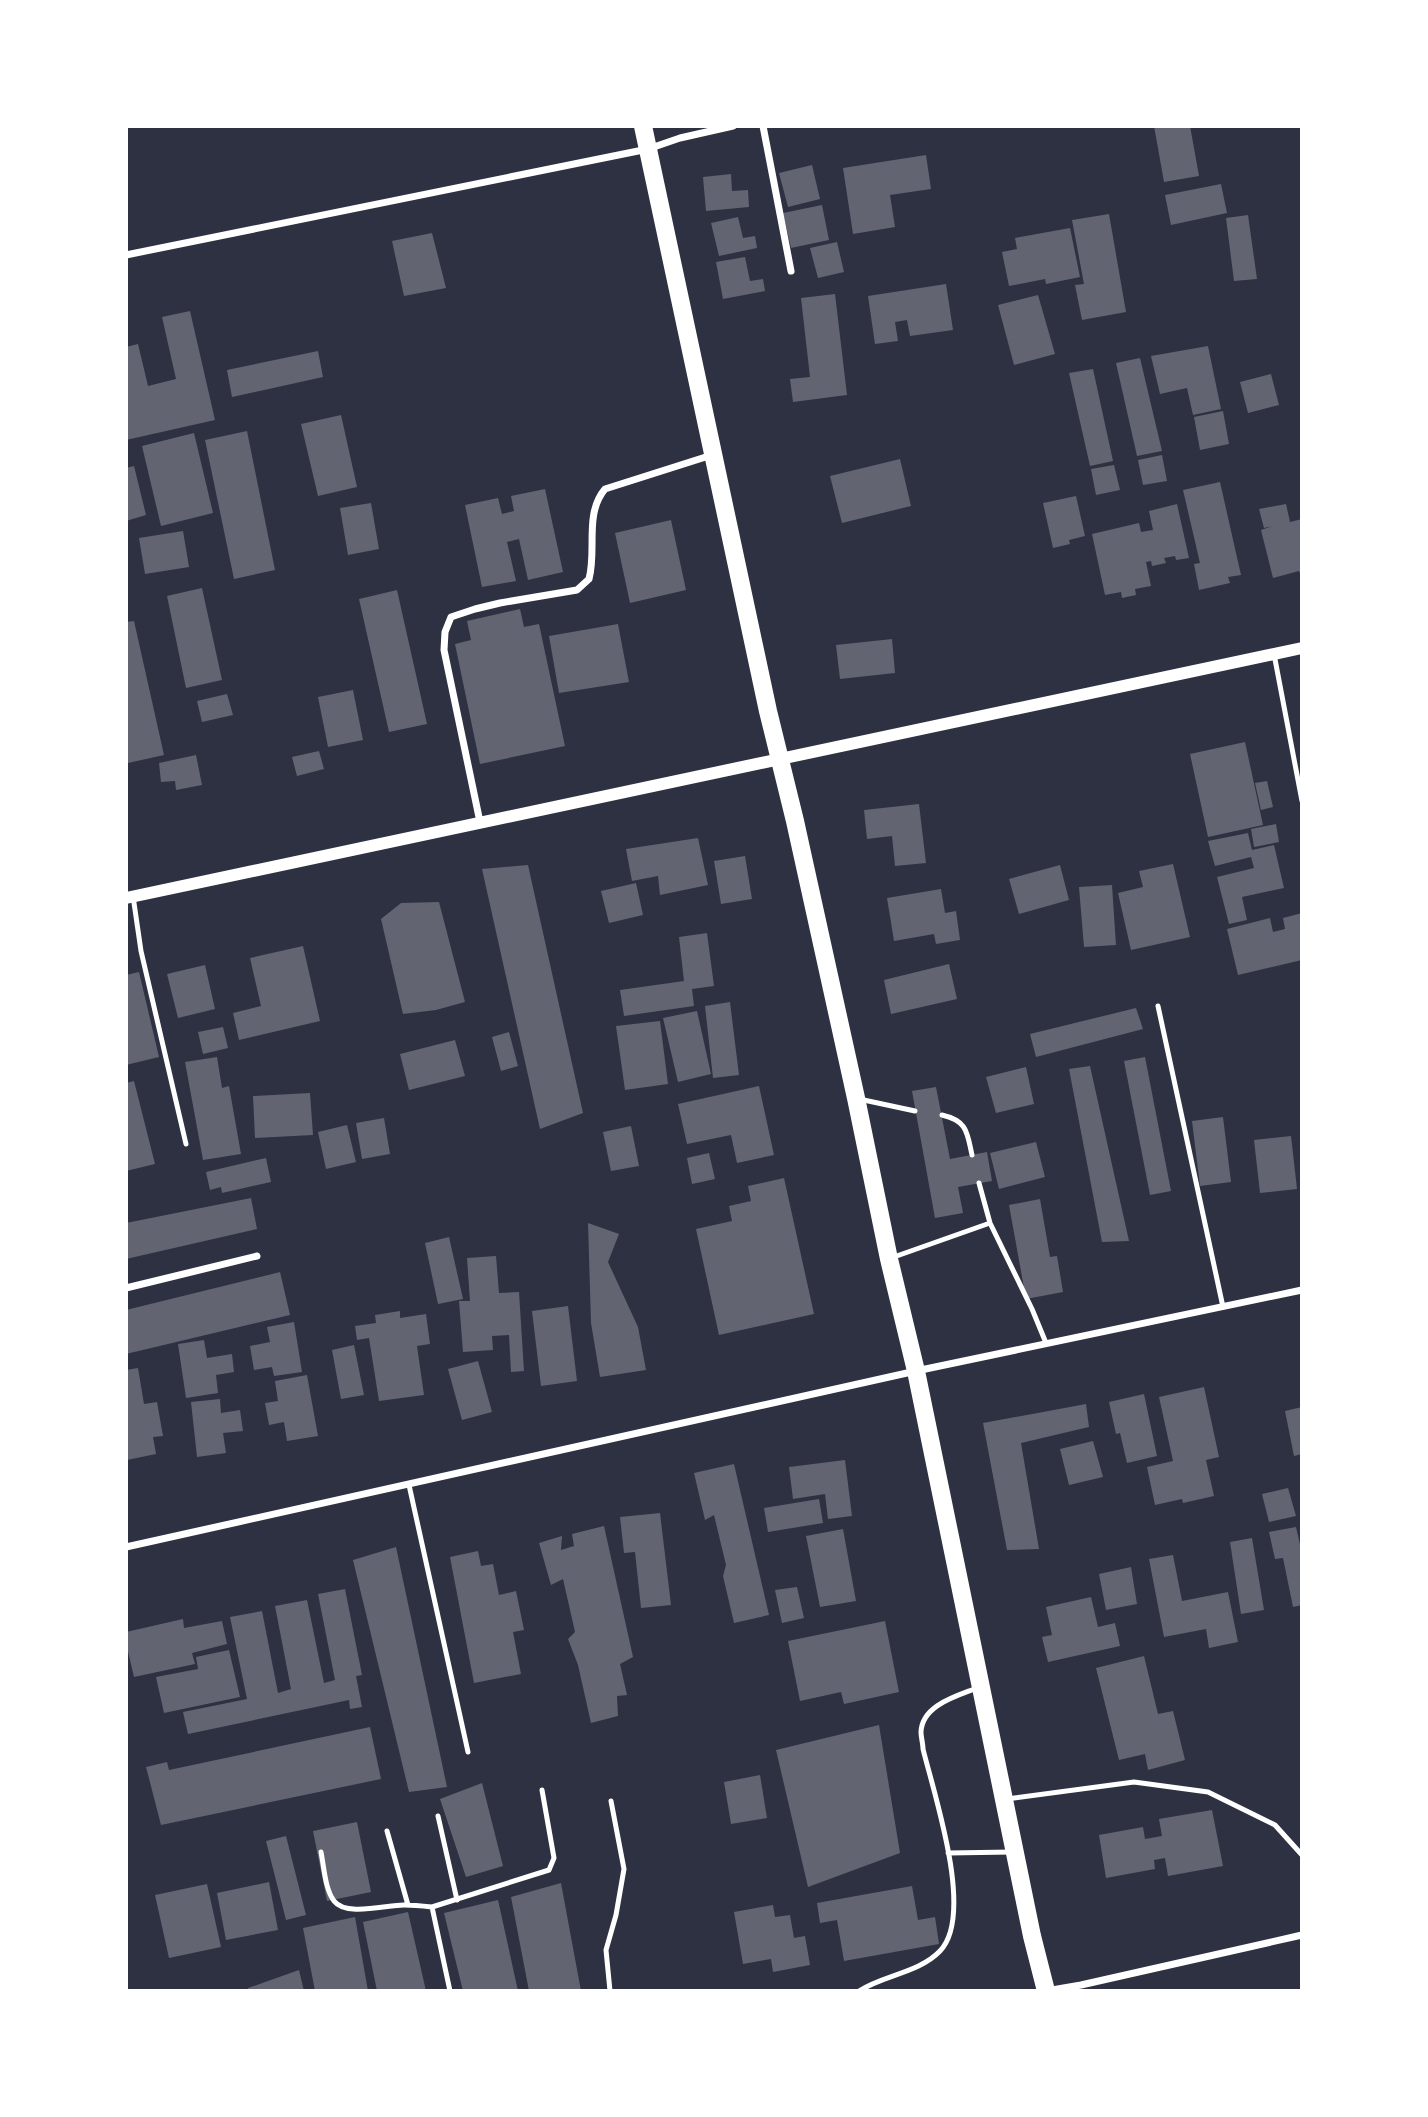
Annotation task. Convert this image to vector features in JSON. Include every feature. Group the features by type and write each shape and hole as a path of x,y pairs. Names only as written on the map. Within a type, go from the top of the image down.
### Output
{"main road":[{"path":"643,126 889,1259 916,1371 1032,1936 1046,1991"}],"street":[{"path":"126,255 648,149 680,138 733,126"},
{"path":"763,126 792,271"},
{"path":"480,822 444,650 445,632 451,617 500,603 577,590 589,579 593,517 598,498 605,489 713,455"},
{"path":"130,897 1302,648"},
{"path":"126,1288 257,1256"},
{"path":"126,1547 916,1371 1302,1290"},
{"path":"1046,1991 1302,1935"}],"lane":[{"path":"1274,654 1302,801"},
{"path":"130,897 186,1144"},
{"path":"1158,1006 1223,1307"},
{"path":"856,1098 915,1111"},
{"path":"942,1115 962,1123 972,1155"},
{"path":"978,1183 990,1223 1046,1343"},
{"path":"889,1259 990,1223"},
{"path":"409,1485 468,1752"},
{"path":"859,1991 922,1963 939,1953 949,1939 953,1922 952,1874 921,1730 926,1718 939,1704 981,1686"},
{"path":"1004,1800 1134,1782 1208,1792 1275,1825 1302,1854"},
{"path":"321,1852 329,1889 333,1900 339,1905 362,1910 408,1905 432,1907 457,1900 549,1870 554,1858 542,1790"},
{"path":"610,1991 606,1950 616,1915 624,1869 611,1801"},
{"path":"438,1816 457,1900"},
{"path":"387,1831 408,1905"},
{"path":"948,1853 1015,1852"},
{"path":"432,1907 450,1991"}],"building":[{"path":"1154,126 1190,126 1199,176 1164,182"},
{"path":"926,155 931,189 890,195 895,227 853,234 843,168"},
{"path":"812,165 820,199 788,207 779,173"},
{"path":"731,174 732,191 748,190 749,207 706,211 703,177"},
{"path":"1221,184 1227,213 1171,225 1165,195"},
{"path":"822,205 829,240 791,248 783,213"},
{"path":"1109,214 1126,312 1082,320 1075,285 1084,284 1072,220"},
{"path":"1248,215 1257,279 1234,281 1226,218"},
{"path":"738,217 743,238 755,236 757,248 719,256 711,223"},
{"path":"1070,228 1080,277 1046,284 1045,279 1009,286 1002,252 1017,249 1015,238"},
{"path":"432,233 446,288 404,296 392,241"},
{"path":"837,242 844,272 818,278 810,248"},
{"path":"745,257 750,281 763,279 765,291 723,299 716,262"},
{"path":"946,284 953,330 910,336 907,320 895,322 898,341 875,344 868,296"},
{"path":"835,294 847,395 793,402 790,379 810,377 801,298"},
{"path":"1038,295 1055,354 1014,365 998,305"},
{"path":"190,311 215,420 126,440 126,347 138,344 148,386 176,379 162,317"},
{"path":"1208,346 1221,409 1193,415 1187,388 1160,394 1151,356"},
{"path":"318,351 323,377 232,397 227,370"},
{"path":"1140,358 1162,451 1137,456 1116,363"},
{"path":"1093,369 1113,461 1090,466 1069,373"},
{"path":"1271,374 1279,405 1248,413 1240,382"},
{"path":"1223,411 1229,444 1200,450 1194,417"},
{"path":"341,415 357,487 318,496 301,424"},
{"path":"247,431 275,570 234,579 205,440"},
{"path":"194,433 213,513 161,526 142,446"},
{"path":"1162,455 1167,481 1143,485 1138,460"},
{"path":"900,459 911,506 842,523 830,476"},
{"path":"1114,465 1120,490 1096,495 1091,469"},
{"path":"134,466 146,515 126,521 126,468"},
{"path":"1220,482 1241,575 1228,577 1230,583 1199,590 1194,564 1200,563 1183,490"},
{"path":"545,489 563,572 528,580 519,539 507,542 516,581 482,587 465,505 498,498 502,514 514,511 511,496"},
{"path":"1076,496 1085,536 1069,540 1070,544 1053,548 1043,503"},
{"path":"371,503 379,549 348,555 340,508"},
{"path":"1177,504 1189,558 1164,558 1166,563 1152,566 1151,561 1146,562 1151,586 1135,589 1136,595 1122,598 1121,592 1105,595 1092,534 1139,523 1141,532 1153,530 1149,511"},
{"path":"1286,504 1290,522 1302,519 1302,579 1299,571 1273,578 1261,530 1273,526 1264,528 1259,509"},
{"path":"671,520 686,590 630,603 615,533"},
{"path":"183,531 189,567 145,574 139,538"},
{"path":"202,588 222,680 186,688 167,596"},
{"path":"397,590 427,724 389,732 359,599"},
{"path":"520,609 524,627 539,624 565,746 480,764 455,644 471,640 467,621"},
{"path":"134,621 164,755 128,763 126,622"},
{"path":"618,624 629,682 559,693 549,636"},
{"path":"892,639 895,673 840,679 836,645"},
{"path":"353,690 363,740 328,747 318,697"},
{"path":"227,694 233,715 202,722 197,701"},
{"path":"1245,742 1263,825 1208,837 1190,754"},
{"path":"319,751 324,769 297,776 292,757"},
{"path":"196,755 202,785 176,790 175,781 161,782 159,763"},
{"path":"1267,781 1273,807 1261,810 1255,783"},
{"path":"919,804 926,863 895,866 892,836 867,839 864,810"},
{"path":"1276,824 1279,842 1254,847 1251,829"},
{"path":"1248,833 1252,850 1274,845 1284,888 1242,897 1247,920 1229,924 1217,877 1254,868 1251,857 1215,866 1208,841"},
{"path":"698,838 708,885 660,895 658,876 632,881 626,849"},
{"path":"745,856 752,899 721,904 714,861"},
{"path":"1173,864 1190,937 1131,950 1118,893 1143,887 1139,871"},
{"path":"528,865 583,1113 540,1129 482,869"},
{"path":"1060,865 1069,900 1019,914 1009,879"},
{"path":"636,883 643,915 609,923 601,891"},
{"path":"1112,885 1116,945 1084,947 1079,887"},
{"path":"941,889 945,913 956,911 960,940 936,944 934,934 894,941 887,898"},
{"path":"439,902 465,1002 436,1010 403,1014 381,919 401,903"},
{"path":"1302,913 1302,960 1238,975 1227,929 1270,918 1273,932 1285,929 1283,918"},
{"path":"707,933 714,986 692,989 694,1006 624,1016 620,990 684,981 679,937"},
{"path":"303,946 320,1021 239,1040 233,1013 261,1006 250,958"},
{"path":"949,964 957,999 891,1014 884,980"},
{"path":"205,965 215,1009 178,1018 167,974"},
{"path":"139,972 159,1057 126,1065 126,975"},
{"path":"730,1002 739,1075 713,1078 705,1006"},
{"path":"1136,1008 1143,1029 1036,1057 1030,1034"},
{"path":"697,1011 711,1074 678,1082 663,1018"},
{"path":"660,1021 668,1084 625,1090 616,1026"},
{"path":"223,1027 228,1048 203,1054 198,1032"},
{"path":"509,1032 518,1066 501,1071 492,1037"},
{"path":"455,1040 465,1076 409,1090 400,1054"},
{"path":"217,1057 222,1088 229,1086 241,1154 203,1160 185,1062"},
{"path":"1145,1057 1171,1191 1150,1195 1124,1061"},
{"path":"1090,1066 1129,1241 1102,1242 1069,1069"},
{"path":"1026,1067 1034,1104 996,1113 986,1077"},
{"path":"134,1081 155,1164 126,1171 126,1083"},
{"path":"759,1086 774,1155 737,1163 731,1135 687,1144 678,1104"},
{"path":"936,1087 950,1159 987,1152 992,1181 958,1187 963,1213 935,1218 912,1091"},
{"path":"310,1093 313,1135 255,1138 253,1096"},
{"path":"1223,1117 1231,1182 1200,1186 1192,1121"},
{"path":"384,1118 390,1154 362,1159 356,1123"},
{"path":"347,1125 356,1162 326,1169 318,1132"},
{"path":"631,1126 639,1166 611,1171 603,1132"},
{"path":"1291,1136 1297,1189 1260,1193 1254,1140"},
{"path":"1036,1142 1045,1177 999,1189 990,1153"},
{"path":"709,1153 715,1179 692,1184 687,1158"},
{"path":"266,1158 271,1182 222,1193 221,1187 210,1190 206,1172"},
{"path":"784,1178 814,1314 719,1335 696,1229 732,1221 729,1206 751,1201 748,1186"},
{"path":"251,1198 257,1229 126,1259 126,1223"},
{"path":"1040,1199 1050,1257 1057,1256 1063,1292 1026,1299 1009,1205"},
{"path":"588,1223 619,1234 608,1262 638,1327 646,1370 600,1377 591,1323"},
{"path":"449,1237 463,1299 438,1304 425,1243"},
{"path":"496,1256 499,1293 519,1292 524,1371 511,1372 509,1335 492,1336 493,1350 463,1352 459,1301 470,1301 467,1258"},
{"path":"280,1272 290,1315 126,1354 126,1310"},
{"path":"568,1306 577,1381 541,1386 532,1311"},
{"path":"400,1311 400,1318 426,1314 430,1344 417,1346 424,1395 379,1401 369,1338 357,1340 355,1326 376,1323 375,1315"},
{"path":"294,1322 302,1372 274,1376 272,1367 254,1370 250,1346 270,1342 267,1327"},
{"path":"204,1340 207,1358 232,1354 234,1372 216,1375 218,1393 186,1398 178,1344"},
{"path":"354,1345 364,1395 341,1399 332,1350"},
{"path":"478,1361 492,1412 462,1420 448,1369"},
{"path":"138,1368 144,1404 157,1402 163,1436 153,1437 156,1454 127,1460 126,1370"},
{"path":"307,1375 318,1436 287,1441 284,1422 269,1425 265,1403 278,1401 275,1381"},
{"path":"1204,1387 1219,1457 1206,1460 1214,1496 1183,1503 1182,1499 1155,1505 1147,1467 1173,1461 1159,1397"},
{"path":"1144,1394 1157,1456 1127,1463 1120,1433 1116,1434 1109,1402"},
{"path":"220,1399 221,1413 240,1410 243,1431 223,1433 226,1453 197,1457 191,1402"},
{"path":"1086,1404 1089,1427 1021,1443 1039,1549 1007,1550 983,1423"},
{"path":"1302,1407 1302,1454 1294,1456 1285,1411"},
{"path":"1093,1441 1103,1477 1069,1485 1060,1449"},
{"path":"845,1460 852,1516 828,1519 825,1494 793,1499 789,1467"},
{"path":"734,1464 769,1615 734,1623 723,1576 726,1565 714,1515 705,1520 694,1473"},
{"path":"1288,1488 1296,1516 1269,1522 1262,1494"},
{"path":"819,1499 823,1523 768,1532 764,1508"},
{"path":"660,1513 671,1605 641,1608 635,1552 624,1553 620,1517"},
{"path":"604,1526 633,1657 620,1664 627,1695 617,1696 618,1716 591,1723 578,1665 568,1639 575,1632 563,1579 551,1585 539,1543 562,1536 561,1550 574,1546 572,1534"},
{"path":"1296,1527 1302,1553 1302,1605 1293,1607 1283,1558 1275,1559 1269,1532"},
{"path":"843,1529 856,1601 820,1607 806,1536"},
{"path":"1252,1538 1264,1610 1241,1614 1230,1542"},
{"path":"396,1547 447,1787 409,1792 353,1560"},
{"path":"478,1551 481,1566 493,1564 499,1595 516,1591 524,1630 513,1632 521,1674 474,1683 450,1557"},
{"path":"1173,1555 1182,1601 1228,1592 1238,1642 1209,1648 1206,1629 1164,1637 1149,1559"},
{"path":"1131,1567 1137,1604 1106,1610 1099,1574"},
{"path":"797,1587 804,1618 782,1623 775,1590"},
{"path":"345,1589 362,1675 356,1676 362,1707 350,1709 349,1700 188,1734 183,1712 247,1699 230,1617 262,1611 278,1693 291,1689 275,1606 307,1600 324,1683 335,1680 318,1594"},
{"path":"1091,1597 1098,1627 1115,1623 1120,1646 1048,1662 1042,1637 1052,1635 1046,1607"},
{"path":"183,1619 184,1628 222,1621 227,1644 192,1653 195,1664 134,1677 126,1632"},
{"path":"885,1621 899,1692 844,1704 841,1692 800,1701 788,1641"},
{"path":"229,1650 240,1697 164,1713 156,1677 198,1669 196,1657"},
{"path":"1144,1656 1158,1714 1173,1711 1185,1760 1148,1770 1145,1754 1119,1760 1096,1668"},
{"path":"879,1725 900,1853 808,1887 776,1750"},
{"path":"370,1727 381,1779 161,1825 146,1767 167,1762 169,1770"},
{"path":"760,1775 767,1818 731,1824 724,1782"},
{"path":"482,1783 503,1866 466,1877 440,1799"},
{"path":"1212,1810 1223,1866 1168,1876 1165,1858 1154,1860 1155,1869 1106,1878 1099,1835 1143,1827 1145,1839 1162,1836 1159,1819"},
{"path":"357,1822 371,1892 327,1901 313,1831"},
{"path":"286,1836 306,1915 286,1920 266,1841"},
{"path":"269,1882 278,1930 226,1940 217,1893"},
{"path":"561,1883 581,1991 529,1991 511,1897"},
{"path":"207,1884 221,1947 169,1958 155,1895"},
{"path":"912,1886 918,1920 935,1917 939,1944 844,1961 837,1920 820,1923 817,1903"},
{"path":"498,1900 518,1991 463,1991 444,1913"},
{"path":"773,1905 775,1917 790,1915 794,1938 805,1936 810,1965 773,1972 771,1959 743,1964 734,1912"},
{"path":"408,1912 426,1991 377,1991 363,1922"},
{"path":"355,1917 368,1991 315,1991 303,1928"},
{"path":"299,1970 304,1991 249,1991 248,1988"}]}
